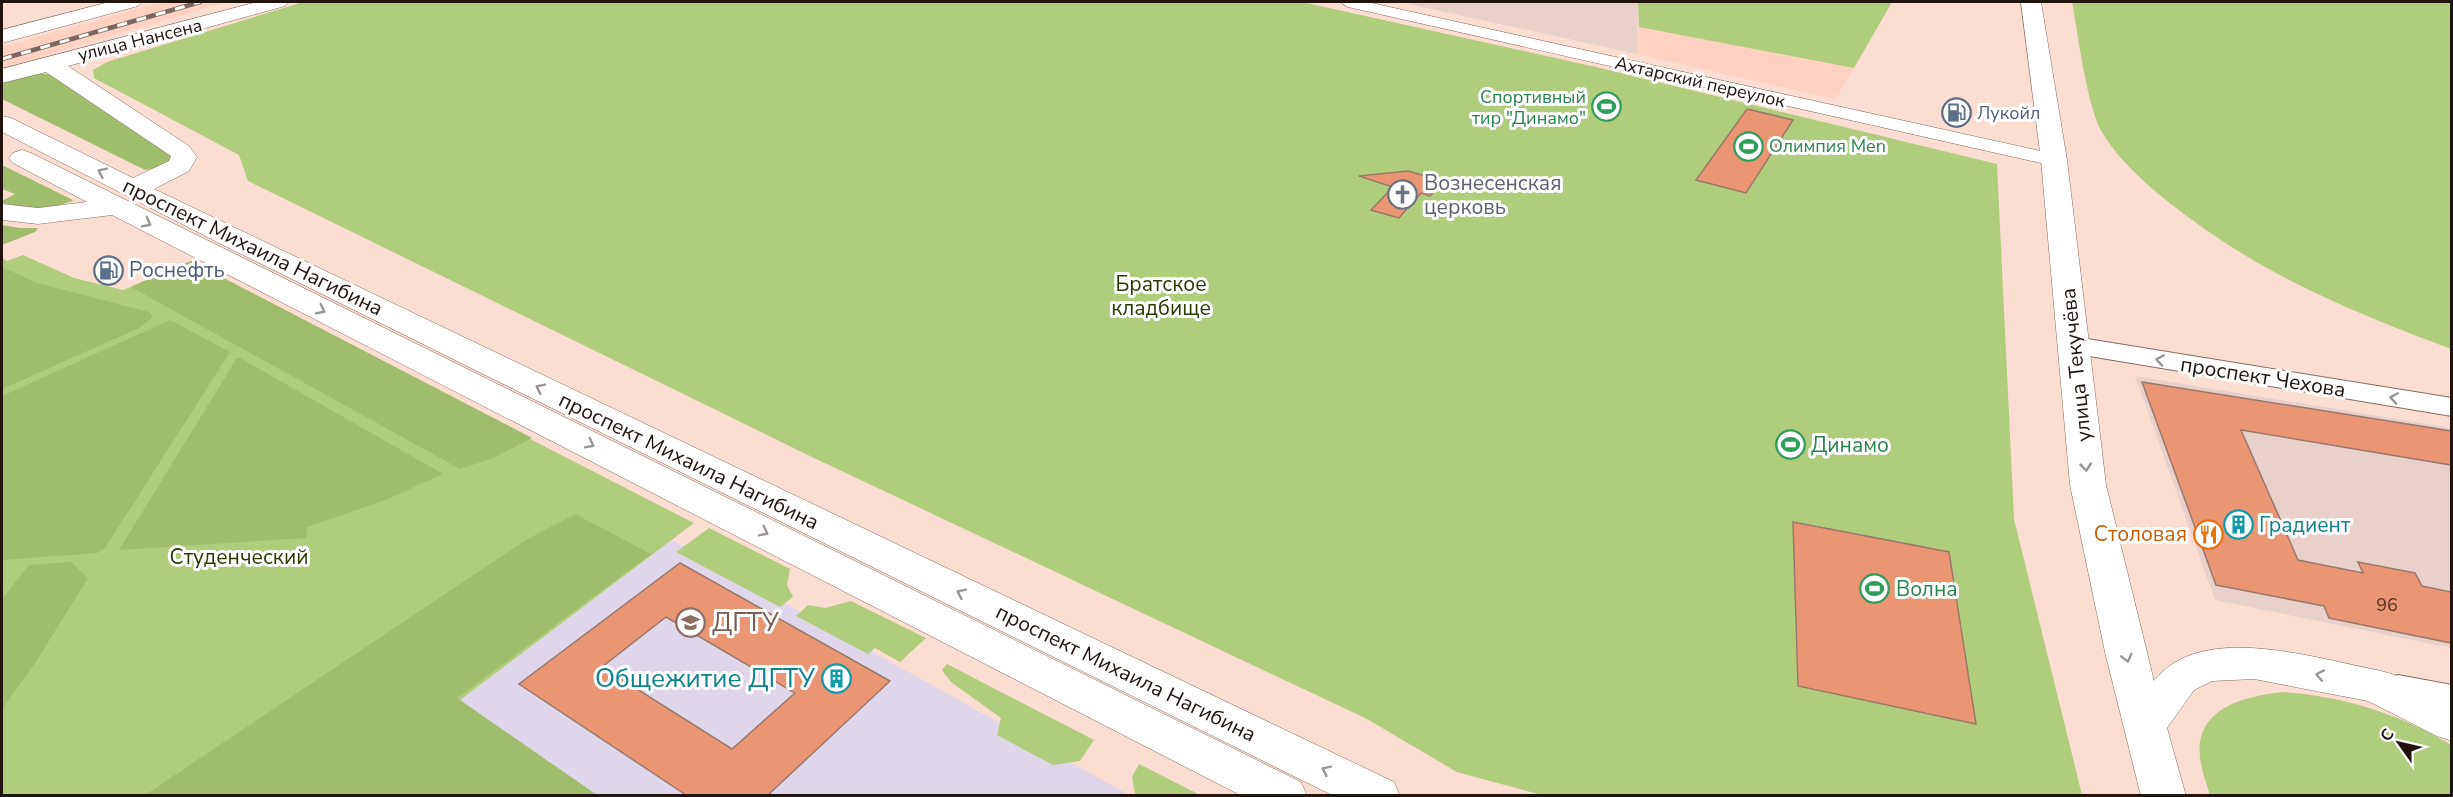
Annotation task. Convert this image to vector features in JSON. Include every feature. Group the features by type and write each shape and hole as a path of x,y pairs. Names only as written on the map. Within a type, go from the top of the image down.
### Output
{"main road":[{"name":"улица Нансена","path":"2,37 131,2"},
{"name":"улица Нансена","path":"2,76 278,2"},
{"name":"улица Текучёва","path":"2031,2 2054,160 2088,485 2125,652 2164,795"},
{"path":"2,212 38,216 102,200 180,166 184,157 180,151 48,63"},
{"name":"проспект Михаила Нагибина","path":"2,123 102,200 1378,795"},
{"name":"проспект Михаила Нагибина","path":"2,148 1285,795"},
{"name":"проспект Чехова","path":"2075,346 2451,407"},
{"path":"2145,725 2179,679 2214,664 2254,663 2451,700"},
{"path":"2378,686 2451,724"}],"street":[{"name":"Ахтарский переулок","path":"1348,2 2054,160"}],"shaded area":[{"path":"161,2 226,2 2,68 2,47"},
{"path":"1399,2 1638,2 1637,54"},
{"path":"1639,27 1854,68 1835,99 1637,54"},
{"path":"2135,376 2451,428 2451,648 2215,600"},
{"name":"ДГТУ","path":"672,540 1129,795 591,795 455,703"}],"green space":[{"name":"Братское кладбище","path":"303,2 1302,2 1596,67 1997,164 2014,519 2082,795 1545,796 1457,772 1367,719 812,457 248,181 239,155 94,78 93,70 107,62"},
{"path":"1638,2 1892,2 1854,68 1639,27"},
{"path":"2072,2 2451,2 2451,349 2346,307 2247,257 2173,205 2140,178 2111,146 2097,122 2088,90"},
{"path":"35,73 55,75 176,158 158,168 145,170 2,99 2,80"},
{"path":"2,165 73,201 43,210 2,203 15,194 2,189"},
{"path":"2,225 38,228 35,232 2,245"},
{"name":"Студенческий","path":"23,255 74,278 123,290 186,263 694,523 456,703 591,795 2,795 2,258 7,261"},
{"path":"191,261 532,438 491,459 460,469 131,287"},
{"path":"2,267 37,283 149,312 153,317 139,328 2,389"},
{"path":"170,320 230,352 105,548 97,553 2,560 2,396"},
{"path":"237,358 443,474 388,499 307,527 306,538 119,550"},
{"path":"575,514 651,554 457,698 597,795 145,795 526,540"},
{"path":"709,528 790,569 787,585 793,597 780,607 676,552"},
{"path":"71,562 88,578 37,660 2,709 2,599 29,565"},
{"path":"851,601 926,638 900,662 875,648 868,654 796,616 808,605 825,608"},
{"path":"947,664 1094,740 1080,761 1053,765 997,735 1001,718 951,682 942,670"},
{"path":"2282,692 2349,702 2370,708 2412,724 2451,745 2451,795 2210,795 2201,764 2200,746 2204,731 2211,719 2235,703"},
{"path":"1139,764 1200,795 1135,795 1132,777"}],"building":[{"name":"Олимпия Men","path":"1747,109 1793,120 1746,193 1696,180"},
{"name":"Вознесенская церковь","path":"1408,171 1444,181 1430,196 1421,193 1399,218 1371,210 1393,187 1359,176"},
{"name":"Градиент","path":"2142,382 2451,431 2451,465 2241,430 2298,560 2363,573 2358,562 2415,573 2422,586 2451,592 2451,643 2329,618 2324,606 2216,585"},
{"name":"Волна","path":"1793,522 1949,552 1976,724 1798,686"},
{"name":"Общежитие ДГТУ","path":"680,563 890,681 768,795 686,795 519,684","holes":["666,617 795,693 732,749 602,667"]}],"railway":[{"path":"2,59 200,2"}],"place":[{"name":"Спортивный тир \"Динамо\"","path":"1607,107"},
{"name":"Лукойл","path":"1956,113"},
{"name":"Олимпия Men","path":"1748,146"},
{"name":"Вознесенская церковь","path":"1403,195"},
{"name":"Роснефть","path":"108,270"},
{"name":"Динамо","path":"1790,445"},
{"name":"Градиент","path":"2238,525"},
{"name":"Столовая","path":"2208,534"},
{"name":"Волна","path":"1875,589"},
{"name":"ДГТУ","path":"691,622"},
{"name":"Общежитие ДГТУ","path":"836,678"}]}
